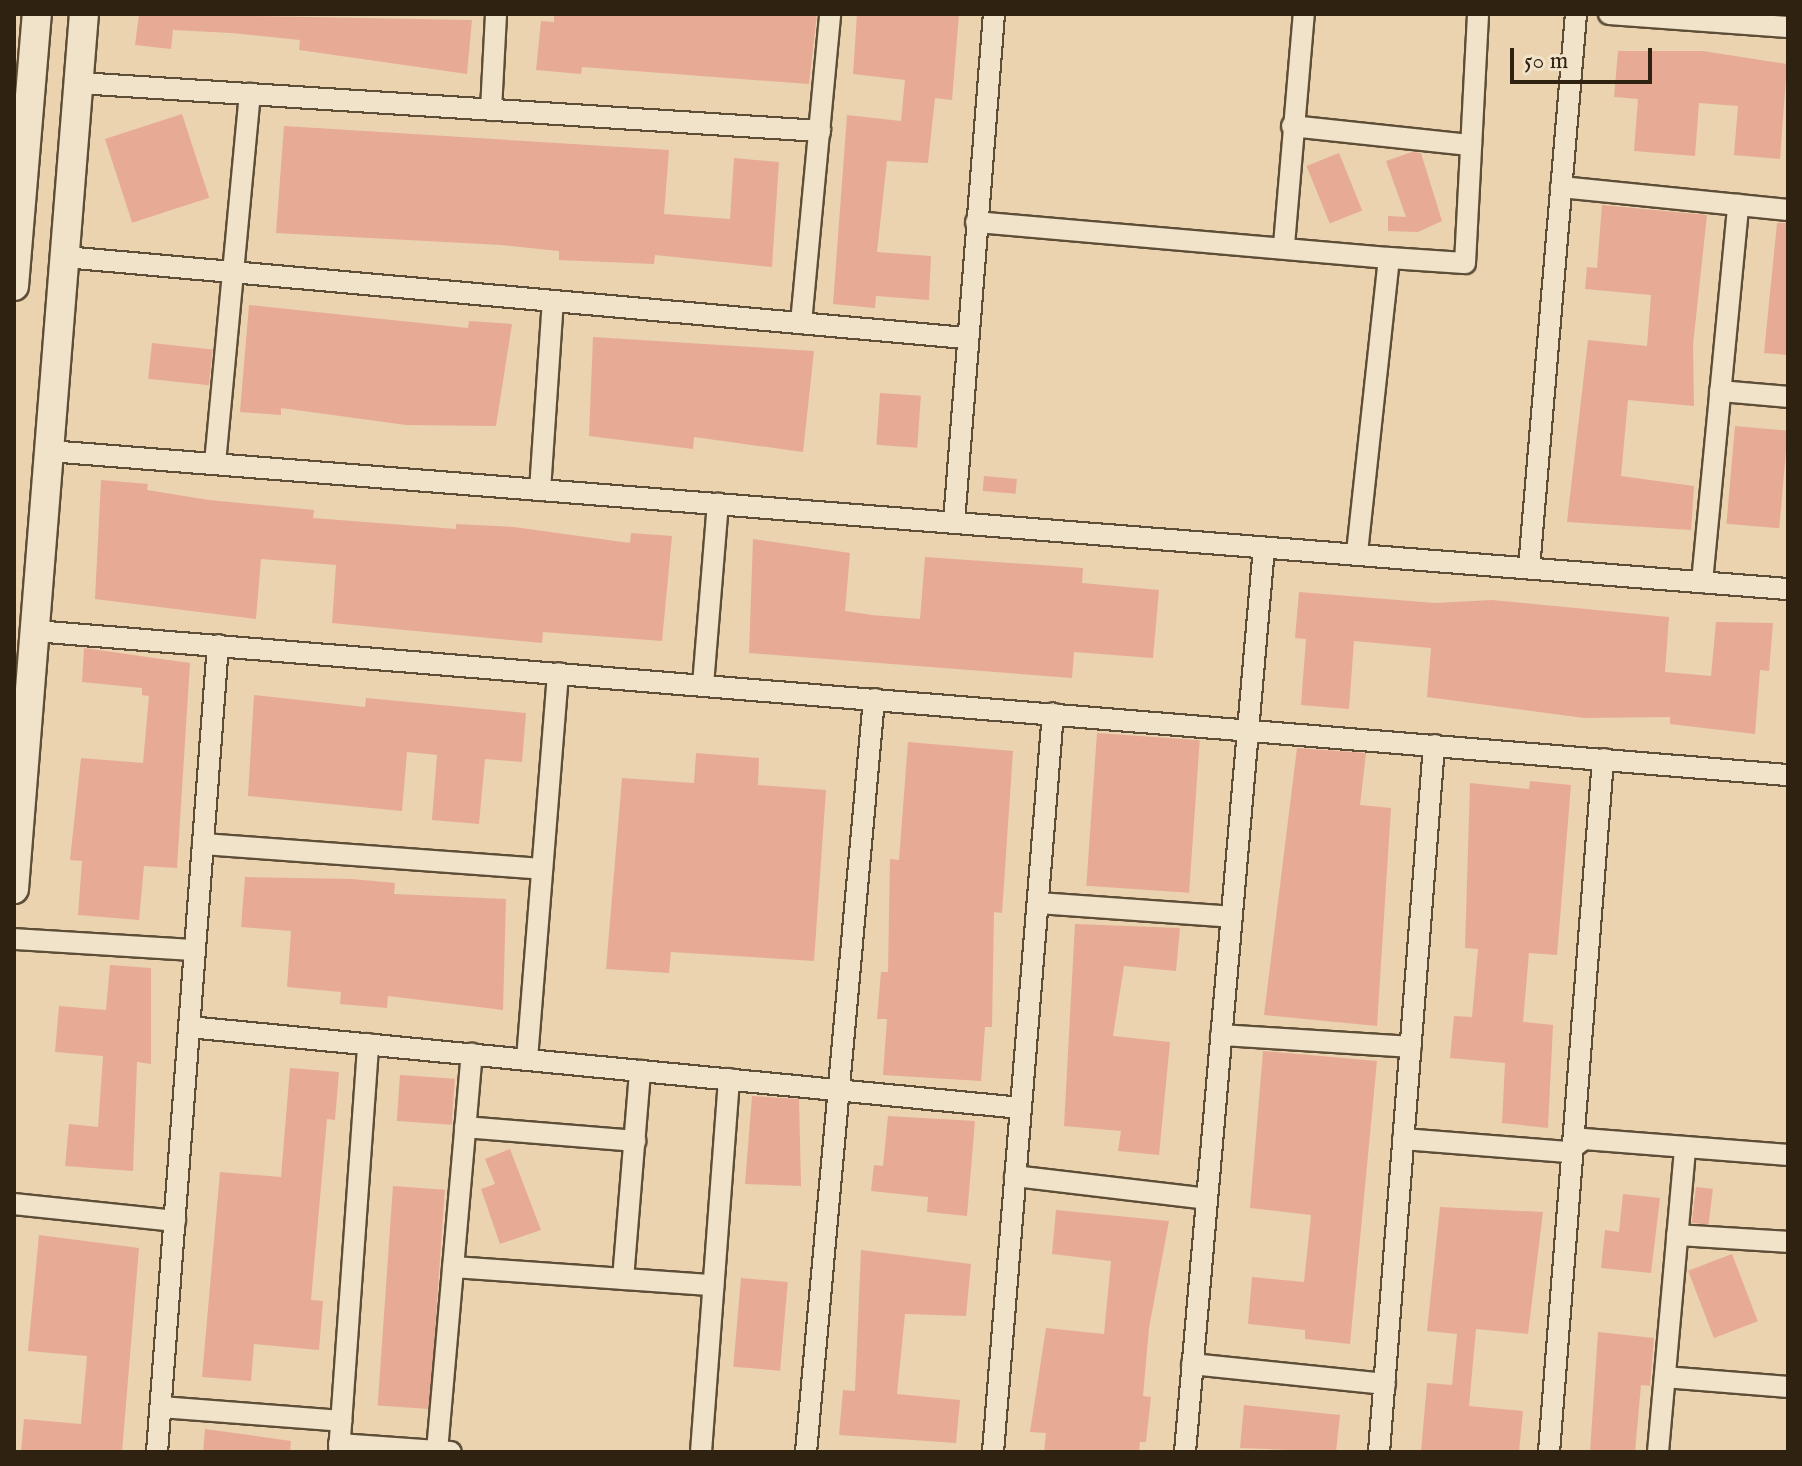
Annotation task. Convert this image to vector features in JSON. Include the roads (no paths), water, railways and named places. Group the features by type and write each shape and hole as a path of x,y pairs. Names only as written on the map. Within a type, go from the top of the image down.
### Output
{"main road":[{"path":"14,286 17,216 37,14"},
{"path":"14,889 84,14"}],"street":[{"path":"491,110 496,14"},
{"path":"801,323 830,14"},
{"path":"954,522 966,338 994,14"},
{"path":"1284,245 1304,14"},
{"path":"976,222 1284,245 1389,258 1465,263 1478,14"},
{"path":"1529,568 1576,14"},
{"path":"1609,14 1788,27"},
{"path":"79,83 820,131"},
{"path":"215,463 250,94"},
{"path":"1292,126 1471,145"},
{"path":"1561,187 1788,210"},
{"path":"1702,582 1738,205"},
{"path":"65,257 966,338"},
{"path":"1357,554 1389,258"},
{"path":"540,490 553,301"},
{"path":"1720,391 1788,397"},
{"path":"49,451 1788,589"},
{"path":"703,685 718,504"},
{"path":"1185,1452 1264,547"},
{"path":"35,631 1788,775"},
{"path":"157,1452 218,645"},
{"path":"527,1059 558,673"},
{"path":"806,1452 874,699"},
{"path":"993,1452 1053,713"},
{"path":"1379,1452 1434,745"},
{"path":"1549,1452 1577,1144 1603,759"},
{"path":"203,844 542,869"},
{"path":"1038,903 1231,917"},
{"path":"14,939 195,950"},
{"path":"189,1027 1021,1108"},
{"path":"1221,1035 1411,1047"},
{"path":"368,1044 339,1448 451,1452"},
{"path":"437,1451 472,1054"},
{"path":"623,1279 640,1071"},
{"path":"701,1452 729,1079"},
{"path":"465,1127 635,1141"},
{"path":"1403,1139 1567,1152 1584,1139 1788,1155"},
{"path":"1658,1452 1685,1147"},
{"path":"1015,1176 1207,1199"},
{"path":"14,1204 175,1221"},
{"path":"1677,1235 1788,1242"},
{"path":"453,1267 713,1285"},
{"path":"1192,1364 1385,1384"},
{"path":"1665,1377 1788,1387"},
{"path":"161,1407 341,1421"}]}
